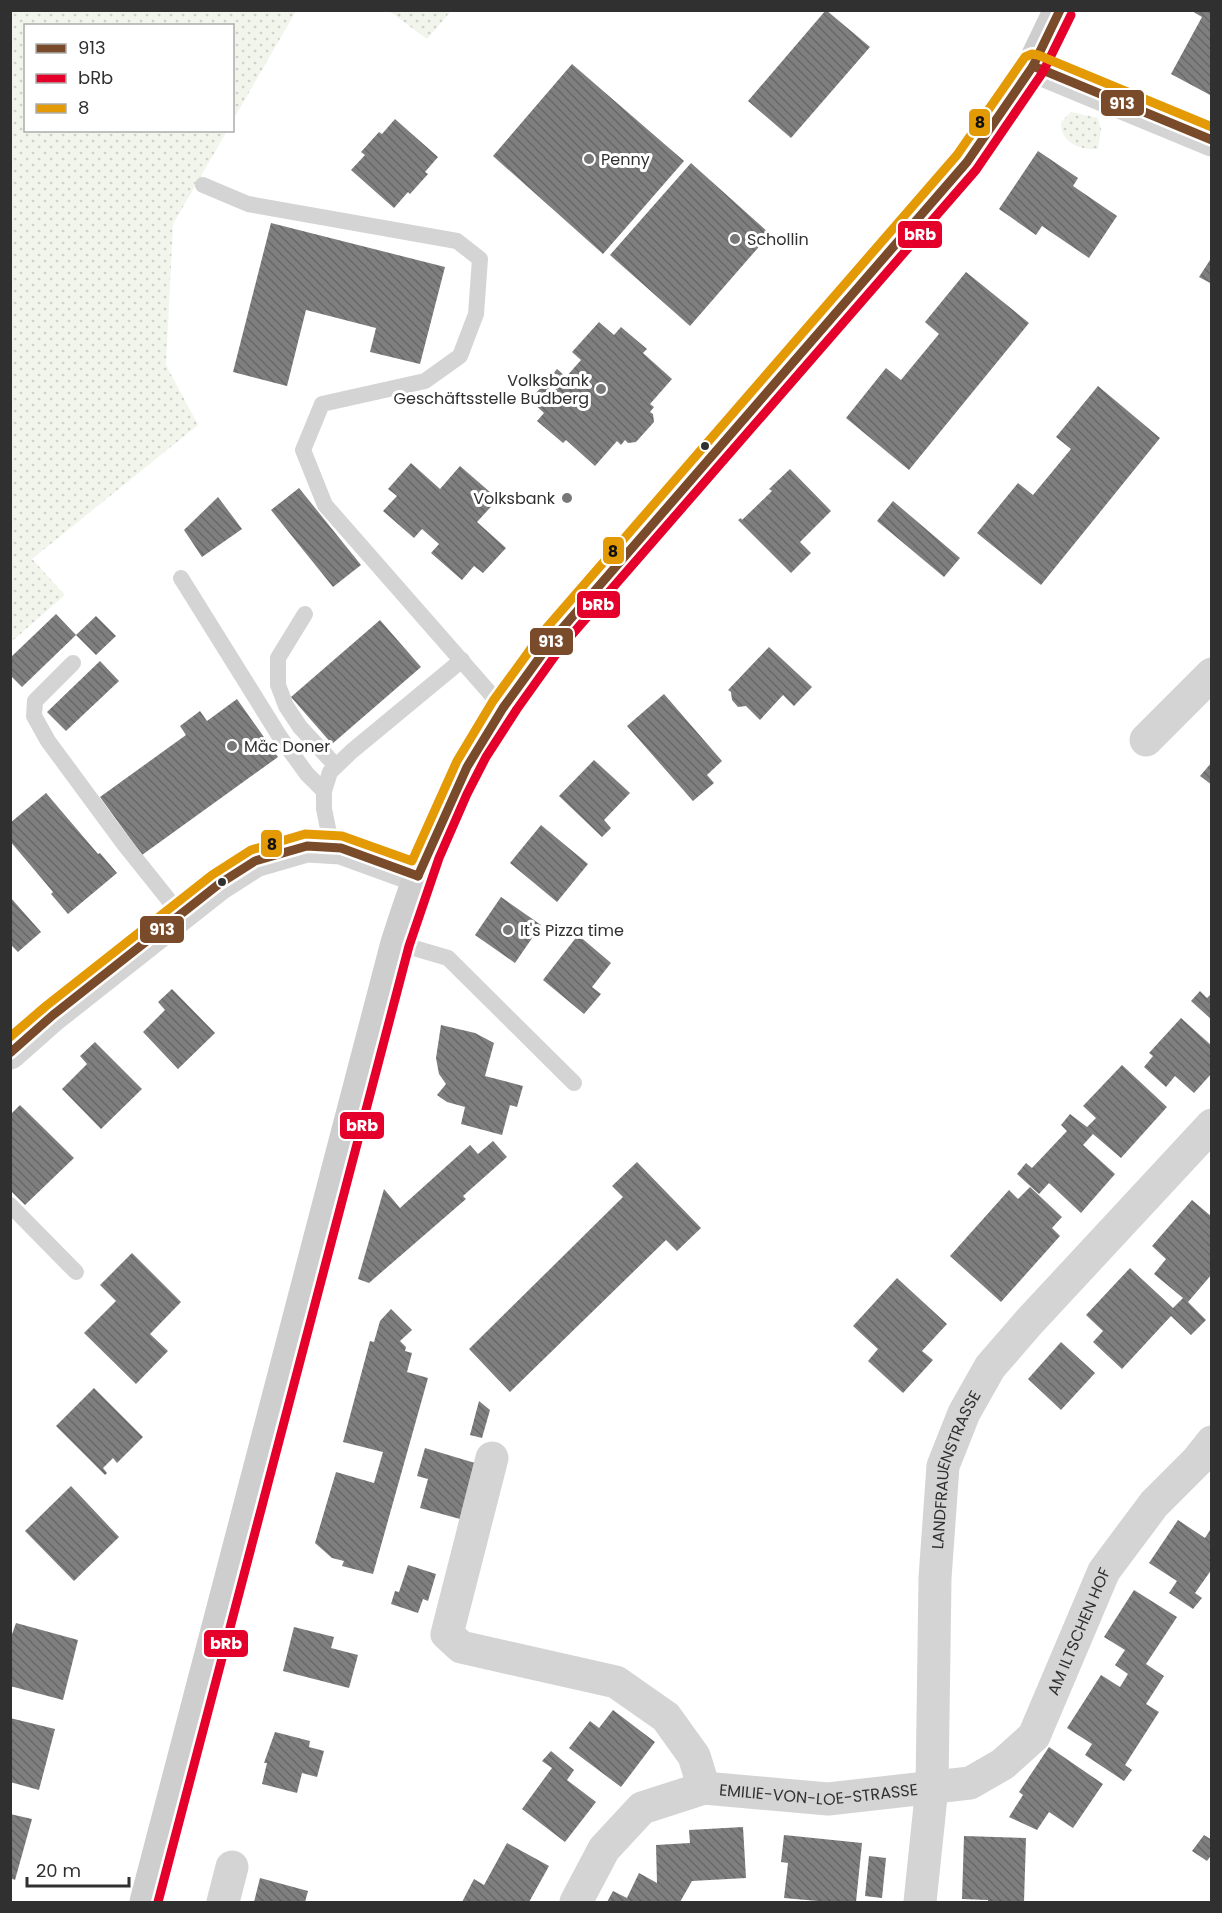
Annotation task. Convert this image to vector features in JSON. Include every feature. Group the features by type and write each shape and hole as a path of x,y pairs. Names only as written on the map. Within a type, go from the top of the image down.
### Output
{"main road":[{"path":"146,1902 397,943 418,876 467,767 503,708 553,639 968,162 1033,66 1060,10"}],"street":[{"path":"1033,66 1212,140"},
{"path":"1146,740 1212,674"},
{"path":"10,1053 52,1015 180,914 219,884 255,861 307,846 332,848 341,849 418,876"},
{"name":"LANDFRAUENSTRASSE","path":"920,1902 932,1787 935,1578 943,1466 964,1413 990,1367 1212,1125"},
{"name":"AM ILTSCHEN HOF","path":"932,1787 970,1783 1003,1764 1034,1736 1104,1571 1154,1504 1197,1461 1212,1442"},
{"name":"EMILIE-VON-LOE-STRASSE","path":"492,1458 447,1634 461,1647 616,1682 666,1717 694,1756 704,1788"},
{"name":"EMILIE-VON-LOE-STRASSE","path":"576,1902 604,1849 642,1808 704,1788 828,1799 932,1787"},
{"path":"223,1902 232,1867"}],"lane":[{"path":"204,185 248,204 457,241 480,259 476,314 460,356 425,381 322,404 303,450 325,505 503,708"},
{"path":"181,578 280,737 324,791"},
{"path":"305,614 278,658 278,685 286,706 300,727 336,766"},
{"path":"332,848 324,809 324,791 330,772 462,660"},
{"path":"73,663 35,701 34,716 48,741 117,835 180,914"},
{"path":"397,943 447,958 574,1083"},
{"path":"10,1205 76,1272"}],"shaded area":[{"path":"11,11 296,11 234,118 234,24 24,24 24,132 226,132 173,224 166,365 198,425 32,559 65,595 11,642"},
{"path":"389,11 451,11 427,39"},
{"path":"1071,112 1098,118 1101,129 1098,149 1072,144 1064,135 1061,122"}],"building":[{"path":"826,10 870,47 791,138 748,101"},
{"path":"1190,10 1212,10 1212,96 1171,74 1202,17"},
{"name":"Penny","path":"572,64 684,161 603,254 493,156"},
{"path":"395,119 438,157 425,172 428,174 394,208 351,170 365,155 361,152 379,132 382,134"},
{"path":"1038,151 1078,178 1073,186 1117,216 1089,258 1042,226 1036,235 999,209"},
{"path":"691,163 770,234 690,326 610,255"},
{"path":"271,223 445,267 420,364 370,352 376,328 306,310 287,386 233,372"},
{"path":"1212,257 1212,284 1199,277"},
{"path":"966,272 1029,323 909,470 846,418 886,368 901,380 939,334 925,322"},
{"name":"Volksbank Geschäftsstelle Budberg","path":"599,322 614,335 621,327 647,349 643,353 672,379 650,404 654,407 650,412 653,414 654,422 636,442 628,443 625,440 621,445 617,441 595,466 566,440 563,443 537,421 544,413 530,400 557,369 566,377 581,360 572,352"},
{"path":"1098,386 1160,438 1041,585 977,533 1018,483 1033,495 1071,449 1056,437"},
{"path":"411,463 440,489 460,466 498,499 477,522 506,548 483,573 474,566 462,580 431,553 439,544 422,529 414,538 383,511 397,496 388,489"},
{"path":"790,469 831,511 800,542 811,553 791,573 738,520 741,518 742,520 772,491 769,489"},
{"path":"299,488 361,565 333,587 271,510"},
{"path":"218,497 242,529 202,557 184,530"},
{"path":"893,501 960,558 944,577 877,521"},
{"path":"56,614 76,635 22,687 10,675 10,658"},
{"path":"96,616 116,636 96,655 76,635"},
{"path":"380,620 421,667 332,744 291,697"},
{"path":"769,647 812,687 794,706 783,695 760,720 746,706 738,707 728,690"},
{"path":"100,661 119,681 66,731 47,712"},
{"path":"664,694 722,761 707,775 714,783 693,801 627,726"},
{"path":"237,699 278,757 142,855 100,797 186,735 180,726 200,711 207,721"},
{"path":"594,760 630,793 604,820 611,828 602,837 559,796"},
{"path":"1212,762 1212,785 1200,776"},
{"path":"46,793 117,873 68,914 51,894 53,892 10,841 10,823"},
{"path":"541,825 588,864 557,902 510,863"},
{"path":"10,897 41,932 18,952 10,944"},
{"name":"It's Pizza time","path":"501,897 541,925 515,963 475,935"},
{"path":"578,935 611,963 592,987 601,994 584,1014 543,980"},
{"path":"172,989 215,1033 178,1069 143,1032 165,1010 158,1002"},
{"path":"1200,991 1207,998 1212,993 1212,1020 1191,1001"},
{"path":"1181,1018 1212,1046 1212,1073 1194,1093 1175,1076 1166,1087 1144,1067 1153,1056 1149,1053"},
{"path":"441,1025 475,1033 494,1043 485,1076 523,1086 517,1107 510,1105 502,1135 461,1124 465,1107 447,1102 437,1095 446,1084 439,1074 436,1058"},
{"path":"95,1042 142,1089 101,1129 62,1089 87,1064 80,1056"},
{"path":"1122,1065 1167,1107 1121,1158 1093,1134 1083,1145 1115,1174 1081,1213 1049,1183 1039,1194 1017,1174 1026,1163 1032,1168 1067,1131 1061,1125 1070,1114 1087,1127 1096,1118 1083,1106"},
{"path":"20,1105 74,1158 25,1205 10,1190 10,1115"},
{"path":"493,1141 507,1157 463,1196 466,1199 369,1283 358,1279 384,1189 400,1208 470,1145 478,1154"},
{"path":"637,1162 701,1228 677,1251 666,1240 510,1392 469,1349 623,1197 612,1186"},
{"path":"1030,1187 1062,1217 1052,1228 1060,1236 1001,1302 950,1256 1009,1190 1018,1199"},
{"path":"1192,1200 1212,1217 1212,1274 1188,1302 1206,1320 1191,1335 1171,1316 1122,1369 1093,1342 1103,1331 1086,1315 1130,1268 1173,1308 1183,1298 1154,1274 1166,1259 1152,1246"},
{"path":"132,1253 181,1302 150,1334 168,1351 136,1384 84,1333 116,1301 100,1285"},
{"path":"897,1278 947,1324 922,1351 933,1360 903,1393 868,1361 878,1349 853,1326"},
{"path":"391,1309 412,1330 400,1341 406,1347 405,1351 412,1353 407,1372 428,1378 373,1574 342,1566 344,1561 332,1558 315,1543 336,1472 374,1483 383,1452 343,1442 370,1341 374,1342 380,1321"},
{"path":"1061,1342 1095,1373 1061,1410 1028,1379"},
{"path":"94,1388 143,1437 117,1463 113,1458 103,1468 107,1473 105,1475 56,1426"},
{"path":"479,1401 490,1410 482,1438 470,1435"},
{"path":"425,1448 475,1463 460,1519 420,1508 428,1479 417,1476"},
{"path":"71,1486 119,1537 74,1581 25,1531"},
{"path":"1178,1520 1205,1538 1212,1527 1212,1569 1195,1593 1202,1598 1193,1609 1169,1593 1177,1581 1149,1563"},
{"path":"408,1565 436,1574 428,1601 423,1599 418,1613 391,1604 395,1591 399,1592"},
{"path":"1134,1590 1177,1617 1146,1664 1164,1676 1146,1704 1159,1712 1125,1765 1132,1770 1124,1781 1085,1755 1092,1744 1067,1728 1101,1675 1120,1687 1128,1674 1115,1665 1125,1650 1104,1637"},
{"path":"16,1623 78,1640 63,1700 10,1686 10,1640"},
{"path":"294,1627 334,1637 331,1648 358,1655 349,1688 283,1671"},
{"path":"613,1710 655,1742 621,1787 569,1748 590,1721 599,1728"},
{"path":"10,1718 55,1729 39,1790 10,1782"},
{"path":"275,1732 310,1741 309,1747 324,1751 317,1777 302,1773 297,1793 262,1784 267,1763 264,1763"},
{"path":"1049,1747 1103,1784 1073,1828 1049,1812 1037,1830 1009,1817 1023,1795 1019,1792"},
{"path":"551,1751 574,1770 567,1780 596,1802 565,1842 522,1809 552,1768 542,1761"},
{"path":"10,1814 32,1819 15,1880 10,1878"},
{"path":"743,1827 746,1878 692,1881 680,1902 607,1902 613,1891 627,1898 639,1873 657,1883 656,1845 690,1843 689,1830"},
{"path":"784,1835 862,1843 856,1902 784,1898 788,1863 781,1862"},
{"path":"1204,1835 1212,1840 1212,1854 1207,1861 1192,1851"},
{"path":"964,1836 1026,1838 1024,1902 962,1899"},
{"path":"507,1843 549,1866 529,1902 462,1902 474,1879 484,1885"},
{"path":"869,1856 886,1858 882,1898 865,1896"},
{"path":"260,1878 308,1891 305,1902 254,1902"}],"transit line":[{"name":"913","path":"418,876 467,767 503,708 553,639 967,162 1033,66 1060,10"},
{"name":"bRb","path":"158,1902 409,946 439,858 467,794 486,757 562,646 976,170 1043,72 1071,15"},
{"name":"8","path":"10,1037 212,875 251,850 305,834 342,836 412,861 457,761 493,701 543,632 957,155 1025,57 1032,54 1038,55 1212,127"},
{"name":"913","path":"1033,66 1212,140"},
{"name":"913","path":"10,1053 53,1015 219,884 255,861 307,846 341,848 418,876"}],"place":[{"name":"Penny","path":"589,159"},
{"name":"Schollin","path":"735,239"},
{"name":"Volksbank Geschäftsstelle Budberg","path":"601,389"},
{"name":"Volksbank","path":"567,498"},
{"name":"Mäc Doner","path":"232,746"},
{"name":"It's Pizza time","path":"508,930"}]}
